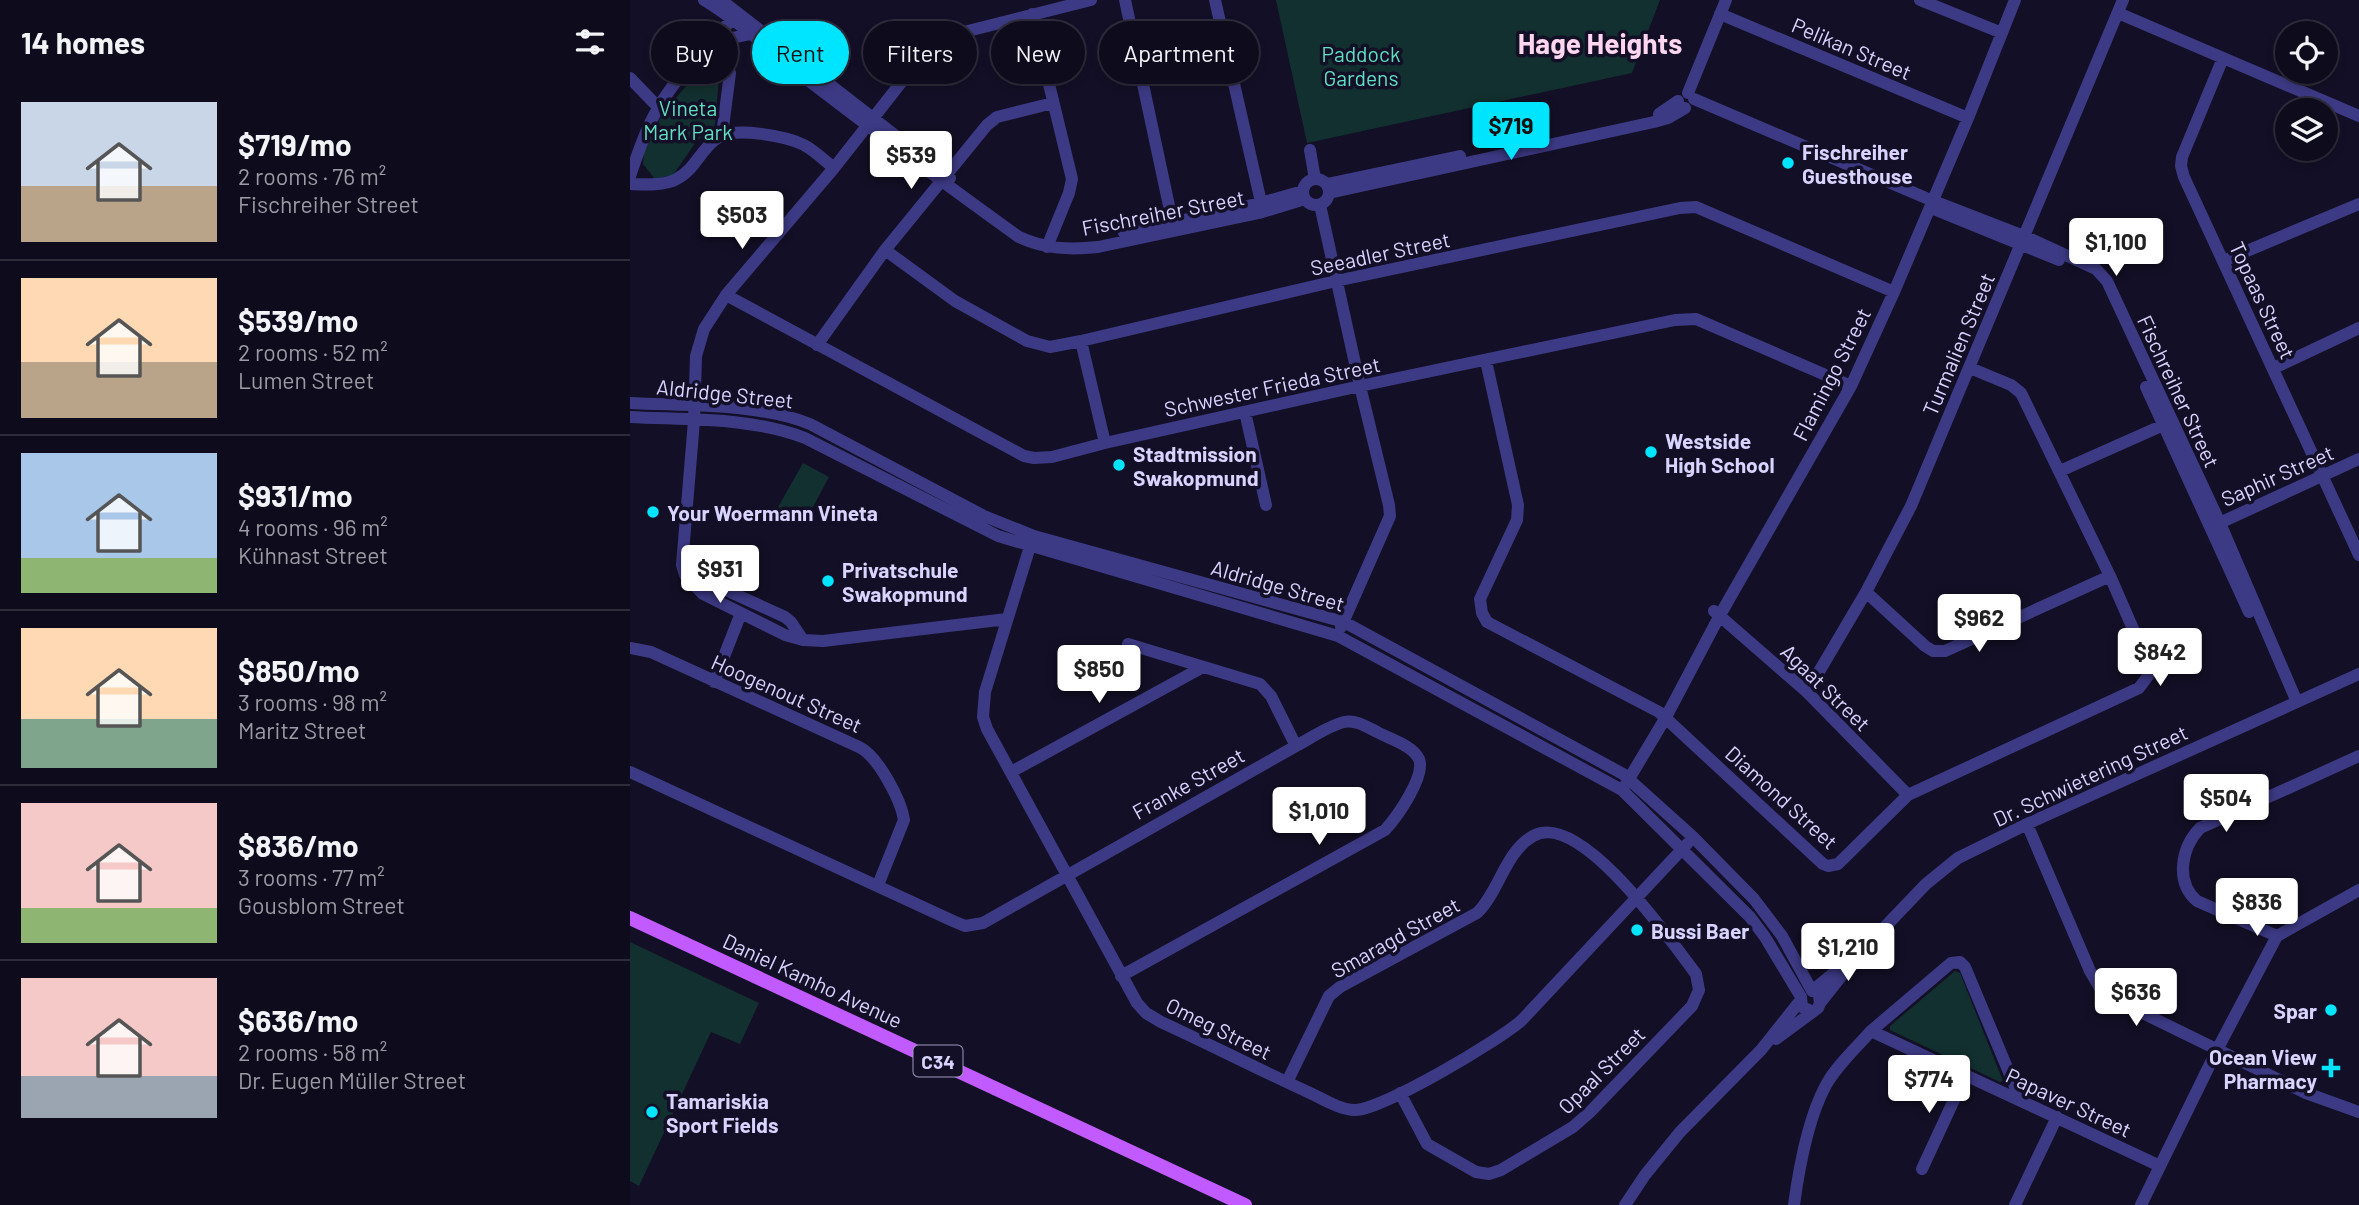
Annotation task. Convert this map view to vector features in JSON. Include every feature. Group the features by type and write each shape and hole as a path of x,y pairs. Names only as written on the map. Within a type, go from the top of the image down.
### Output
{"main road":[{"name":"Daniel Kamho Avenue","path":"630,918 1245,1205"}],"street":[{"path":"630,154 655,105 690,54 730,11 704,0"},
{"path":"1007,619 823,641 803,640 785,635 703,594 685,575 682,565 694,421 694,370 699,341 726,295 834,168 929,47 944,37 1091,0"},
{"path":"1125,0 1174,226"},
{"path":"1215,0 1262,207"},
{"path":"1310,150 1323,185 1326,200 1320,205 1310,204 1304,195 1305,184 1323,185 1656,115 1687,101 1726,0"},
{"path":"1920,0 1998,32"},
{"path":"1998,32 2008,0"},
{"path":"1998,32 2015,0"},
{"name":"Turmalien Street","path":"1807,692 1866,592 1911,506 2123,0"},
{"name":"Fischreiher Street","path":"730,11 750,34 870,122"},
{"name":"Fischreiher Street","path":"730,11 943,178 1012,224 1048,244 1105,238 1174,226 1304,195"},
{"path":"2118,13 2359,116"},
{"path":"1031,14 1072,179 1048,244"},
{"name":"Pelikan Street","path":"1720,14 1965,117"},
{"name":"Flamingo Street","path":"1622,782 1663,715 1717,613 1847,384 1891,290 1998,32"},
{"path":"738,37 750,34"},
{"name":"Topaas Street","path":"2223,58 2182,157 2181,166 2359,555"},
{"path":"630,80 655,105"},
{"path":"630,176 655,105 673,84"},
{"path":"722,135 728,84"},
{"name":"Fischreiher Street","path":"1687,101 2022,241 2093,274 2100,282 2216,524 2293,704"},
{"path":"817,345 886,250 987,125 998,117 1053,103"},
{"path":"630,184 667,184 675,181 722,135 746,134 788,139 817,153 834,168"},
{"path":"2223,261 2359,204"},
{"path":"1320,205 1390,516 1338,636"},
{"name":"Seeadler Street","path":"886,250 955,301 1027,341 1050,347 1336,281 1696,207 1891,290"},
{"name":"Schwester Frieda Street","path":"726,295 1024,456 1043,459 1360,386 1675,320 1696,319 1847,384"},
{"path":"2274,368 2359,328"},
{"path":"1081,341 1105,443"},
{"name":"Diamond Street","path":"1486,361 1518,505 1517,520 1480,599 1482,613 1487,622 1663,715 1822,864 1828,866 1838,864 1908,795 2139,688 2148,676 2147,661 2110,576 2021,393 2011,385 1970,368"},
{"name":"Aldridge Street","path":"630,403 777,413 794,417 1032,541 1338,636 1622,782 1682,850 1750,918 1804,996"},
{"path":"1245,412 1266,505"},
{"name":"Aldridge Street","path":"630,417 765,426 786,430 977,527 1343,622 1622,782 1693,838 1769,917 1804,996"},
{"path":"2060,471 2167,423"},
{"name":"Saphir Street","path":"2216,524 2359,459"},
{"path":"936,506 942,494"},
{"name":"Omeg Street","path":"1032,541 985,692 983,706 987,729 1137,1003 1146,1013 1287,1082 1353,1110 1364,1109 1400,1093 1509,1032 1693,838"},
{"path":"1866,592 1925,646 1933,651 1945,651 2110,576"},
{"path":"696,586 717,586 785,617 803,640"},
{"path":"714,682 741,613"},
{"name":"Agaat Street","path":"1717,613 1807,692 1908,795"},
{"path":"1128,644 1260,684 1271,696 1296,746"},
{"name":"Hoogenout Street","path":"630,648 651,652 872,755 902,809 904,820 878,885"},
{"path":"1011,772 1203,667"},
{"name":"Dr. Schwietering Street","path":"1761,1050 1816,1007 1863,949 1941,871 1958,858 2027,824 2359,674"},
{"name":"Franke Street","path":"630,772 953,921 972,926 983,923 1343,722 1353,721 1411,750 1419,758 1418,779 1393,822 1385,830 1121,975"},
{"path":"2277,936 2197,901 2188,893 2183,880 2189,839 2200,828 2359,757"},
{"path":"2027,824 2090,971 2100,988 2116,1000 2306,1093 2359,1112"},
{"name":"Smaragd Street","path":"1287,1082 1329,996 1340,987 1477,914 1486,905 1521,845 1535,834 1553,832 1571,837 1585,847 1636,897"},
{"path":"2141,1205 2218,1048 2277,936 2359,890"},
{"name":"Opaal Street","path":"1400,1093 1427,1144 1476,1172 1489,1174 1501,1170 1573,1127 1692,1006 1699,990 1696,974 1636,897"},
{"name":"Dr. Schwietering Street","path":"1625,1205 1680,1132 1761,1050 1804,996 1863,949"},
{"path":"1794,1205 1800,1163 1826,1086 1837,1069 1871,1031 1951,962 1960,962 1965,967 2021,1101"},
{"path":"1817,994 1816,1007 1805,1010 1804,996 1817,994"},
{"name":"Papaver Street","path":"1871,1031 2160,1166"},
{"path":"1922,1169 1966,1074"},
{"path":"2015,1205 2057,1117"}],"green space":[{"name":"Paddock Gardens","path":"1276,0 1660,0 1632,73 1307,143"},
{"name":"Vineta Mark Park","path":"688,84 718,84 715,125 696,142 673,175 655,179 643,164 644,152 663,113"},
{"path":"803,463 829,477 804,524 777,509"},
{"name":"Tamariskia Sport Fields","path":"630,942 759,1003 740,1044 711,1032 639,1186 630,1181"},
{"path":"1955,971 1960,973 2003,1081 2000,1082 1890,1030 1890,1026"}],"place":[{"name":"Fischreiher Guesthouse","path":"1788,163"},
{"name":"Westside High School","path":"1651,452"},
{"name":"Stadtmission Swakopmund","path":"1119,465"},
{"name":"Your Woermann Vineta","path":"653,512"},
{"name":"Privatschule Swakopmund","path":"828,581"},
{"name":"Bussi Baer","path":"1637,930"},
{"name":"Spar","path":"2331,1010"},
{"name":"Ocean View Pharmacy","path":"2331,1068"},
{"name":"Tamariskia Sport Fields","path":"652,1112"}],"district":[{"name":"Hage Heights","path":"1600,43"}]}
